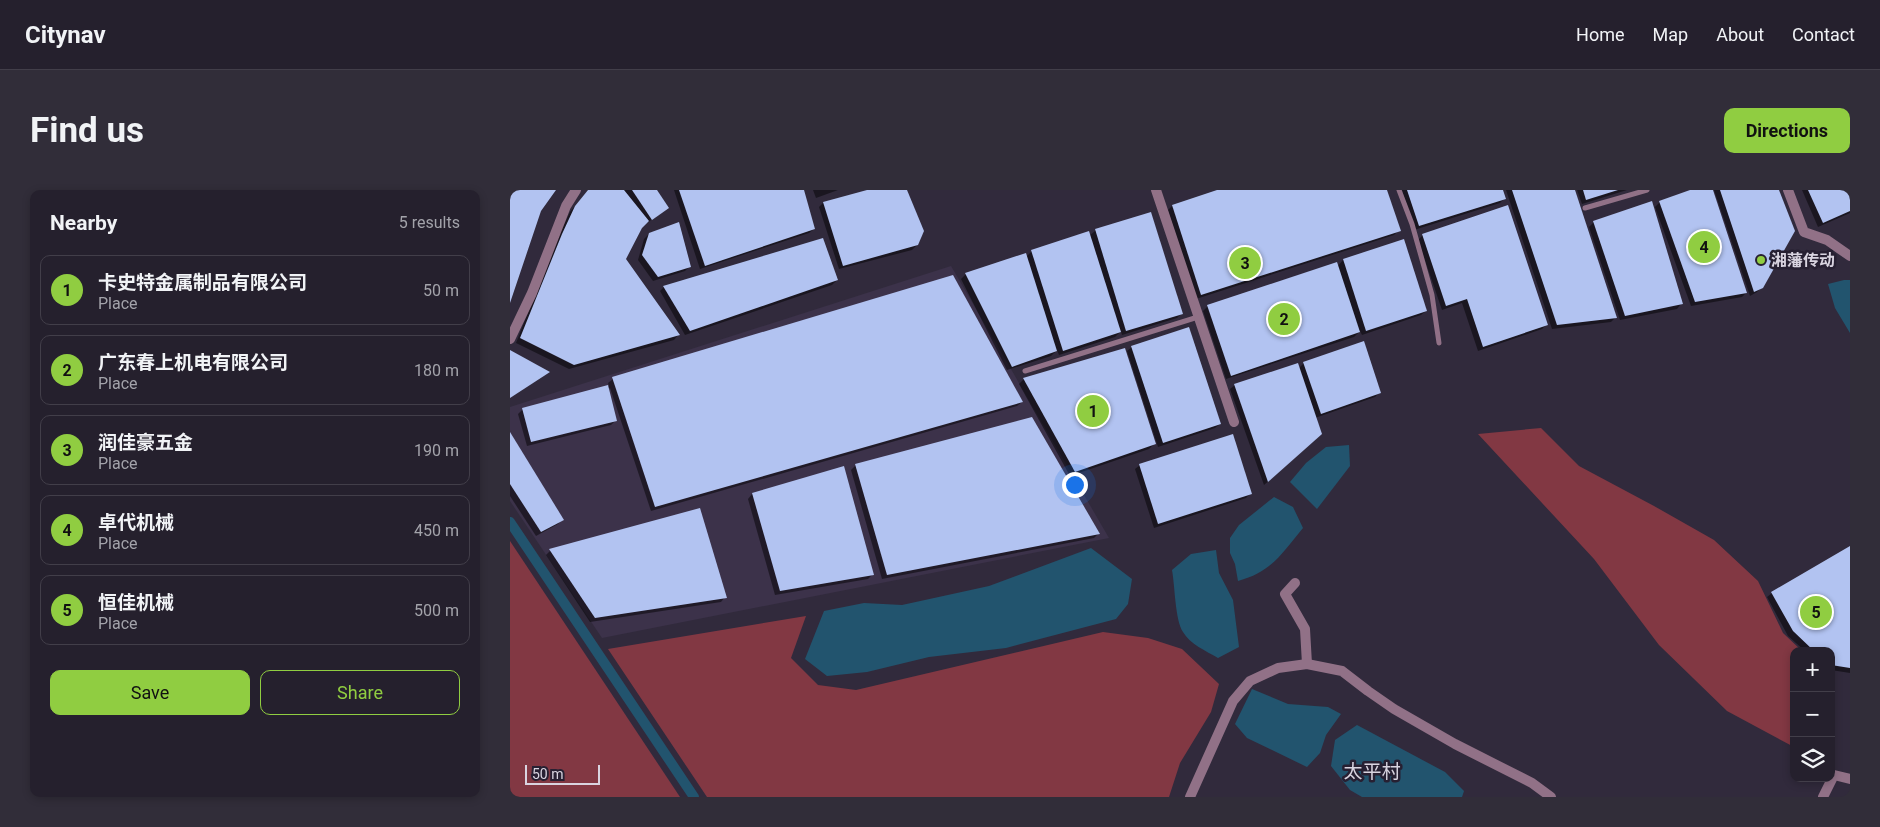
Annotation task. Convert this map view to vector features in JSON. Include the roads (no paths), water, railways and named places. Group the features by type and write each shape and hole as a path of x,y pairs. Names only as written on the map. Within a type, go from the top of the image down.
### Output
{"street":[{"path":"510,339 532,293 566,206 576,190"},
{"path":"1156,190 1234,422"},
{"path":"1788,190 1804,232 1827,240 1850,256"},
{"path":"1295,583 1286,594 1305,630 1306,664"},
{"path":"1190,797 1233,701 1250,681 1278,668 1306,664 1342,671 1394,708 1455,744 1532,783 1551,797"},
{"path":"1823,797 1834,775 1850,779"}],"lane":[{"path":"1399,190 1412,224 1432,295 1439,343"},
{"path":"1585,208 1647,190"},
{"path":"1025,371 1198,317"}],"water":[{"path":"1850,280 1850,333 1835,308 1828,284"},
{"path":"1349,445 1350,466 1317,509 1290,482 1306,463 1326,447"},
{"path":"1274,497 1293,507 1303,528 1268,567 1238,581 1235,564 1230,553 1230,538 1239,525"},
{"path":"1091,548 1132,579 1128,604 1116,619 1006,648 929,657 867,672 827,676 805,659 824,611 864,603 902,605 989,586"},
{"path":"1216,550 1219,573 1233,600 1239,647 1218,658 1194,644 1180,627 1172,570 1191,554"},
{"path":"1252,689 1288,704 1328,707 1341,714 1326,735 1320,753 1307,767 1247,738 1235,724"},
{"path":"1357,725 1445,772 1464,791 1462,797 1362,797 1350,790 1331,766 1335,740"}],"waterway":[{"path":"510,522 694,797"}],"place":[{"name":"卓代机械","path":"1704,247"},
{"name":"湘藩传动","path":"1761,260"},
{"name":"润佳豪五金","path":"1245,263"},
{"name":"广东春上机电有限公司","path":"1284,319"},
{"name":"卡史特金属制品有限公司","path":"1093,411"},
{"name":"恒佳机械","path":"1816,612"}],"district":[{"name":"太平村","path":"1372,771"}]}
